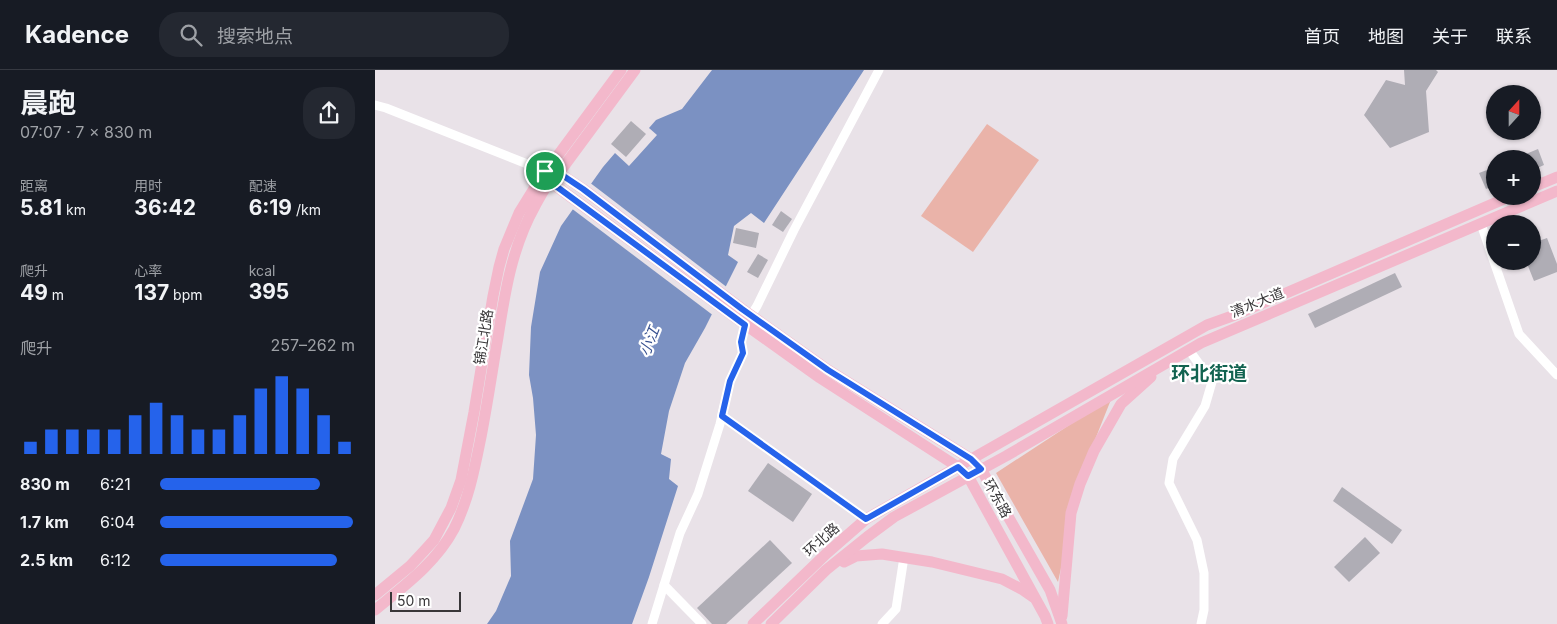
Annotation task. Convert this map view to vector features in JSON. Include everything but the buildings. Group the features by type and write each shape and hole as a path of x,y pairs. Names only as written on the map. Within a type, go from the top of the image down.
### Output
{"main road":[{"name":"锦江北路","path":"375,610 418,574 432,559 443,546 462,513 474,475 510,270 524,229 553,162 621,70"},
{"path":"547,176 559,173 635,70"},
{"path":"559,173 583,189 743,317"},
{"name":"锦江北路","path":"375,595 410,566 434,540 451,508 461,480 493,296 504,249 519,213 547,176"},
{"path":"547,176 575,199 743,317"},
{"path":"1541,184 1557,177"},
{"name":"清水大道","path":"981,469 1215,335 1557,191"},
{"name":"清水大道","path":"971,459 1207,325 1235,315 1490,205"},
{"name":"环东路","path":"743,317 971,459 981,469 1050,590 1062,622"},
{"name":"环东路","path":"743,317 820,378 958,467 968,476 1048,624"},
{"path":"1062,622 1071,514 1094,451 1121,404 1166,362"},
{"name":"环北路","path":"753,624 827,553 866,519 971,459"},
{"name":"环北路","path":"771,624 827,570 867,537 895,517 981,469"},
{"path":"827,570 856,556 882,554 904,557 1002,578 1036,600"}],"street":[{"path":"652,624 680,533 698,494 722,416 730,381 743,353 741,342 743,317 794,230 879,70"},
{"path":"375,106 386,108 547,176"},
{"path":"1481,224 1519,334 1557,375"},
{"path":"1189,350 1212,382 1205,406 1173,460 1169,482 1197,540 1204,573 1204,610 1201,624"},
{"path":"722,416 866,519"},
{"path":"882,624 896,609 904,557"},
{"path":"664,585 702,624"}],"shaded area":[{"path":"987,124 1039,160 973,252 921,216"},
{"path":"1112,397 1081,475 1058,582 996,473"}],"water":[{"name":"小江","path":"712,70 864,70 764,223 751,213 734,226 728,255 738,262 685,363 669,411 661,454 671,459 669,479 678,486 632,624 487,624 496,611 511,576 510,541 533,479 536,435 529,375 531,327 540,272 561,226 603,167 615,153 629,166 657,135 649,128 656,120 682,109"}],"pier":[{"path":"589,182 728,288 714,316 571,208"}],"district":[{"name":"环北街道","path":"1209,373"}],"route":[{"path":"545,171 559,173 583,189 742,309 828,370 971,459 981,469 968,476 958,467 866,519 722,416 730,381 743,353 741,342 745,325 549,181 545,171"}]}
